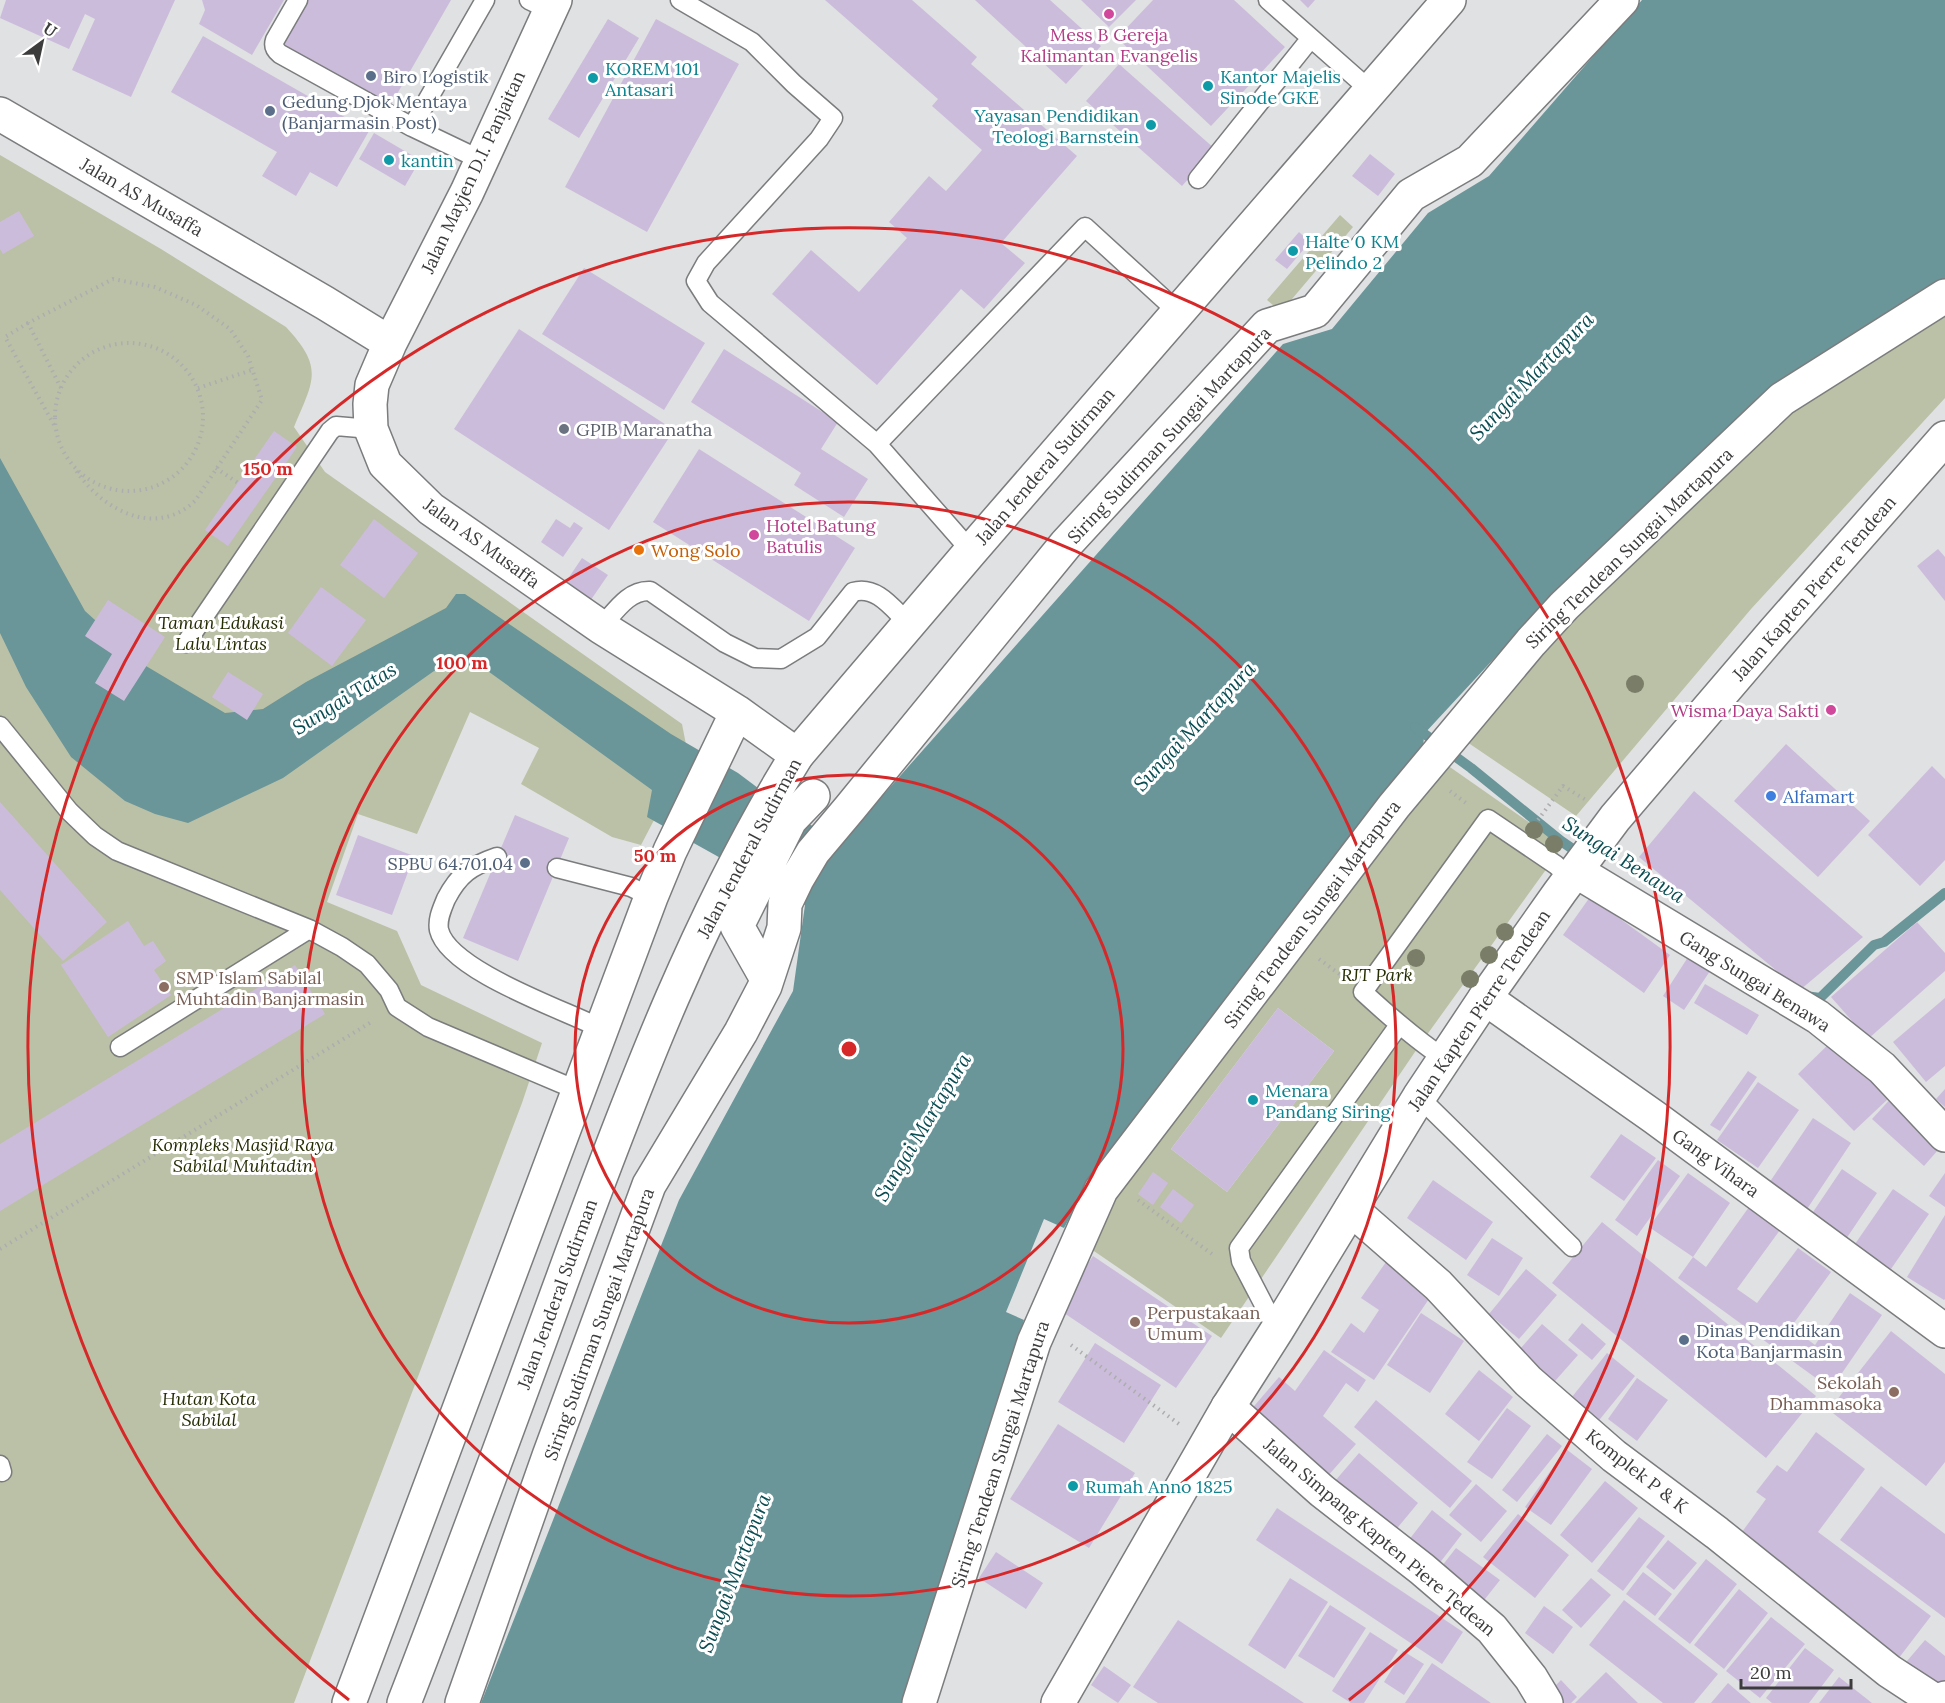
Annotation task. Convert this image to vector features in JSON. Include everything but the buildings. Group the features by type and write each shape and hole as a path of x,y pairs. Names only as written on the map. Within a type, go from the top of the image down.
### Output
{"street":[{"name":"Jalan Jenderal Sudirman","path":"404,1703 625,1111 674,996 740,889 789,768 971,551 1449,0"},
{"name":"Siring Sudirman Sungai Martapura","path":"462,1703 549,1456 649,1185 741,1032 767,979 784,928 785,904 813,852 1066,544 1267,326 1315,311 1412,195 1470,161 1622,0"},
{"name":"Jalan Mayjen D.I. Panjaitan","path":"390,343 481,160 545,3"},
{"name":"Jalan AS Musaffa","path":"0,114 390,343 372,385 369,404 371,429 385,464 431,509 601,627 737,712 789,768"},
{"name":"Siring Tendean Sungai Martapura","path":"919,1703 1034,1342 1101,1190 1394,806 1564,606 1782,399 1945,296"},
{"name":"Jalan Kapten Pierre Tendean","path":"1058,1703 1228,1407 1419,1097 1485,998 1615,818 1767,640 1945,438"},
{"path":"349,1703 651,897 670,851 737,712"},
{"path":"767,979 737,926 740,889 790,820 813,796"},
{"name":"Gang Sungai Benawa","path":"1581,863 1818,1017 1882,1068 1945,1135"},
{"name":"Gang Vihara","path":"1485,998 1654,1117 1945,1331"},
{"name":"Komplek P & K","path":"1351,1209 1438,1285 1527,1381 1614,1456 1717,1533 1889,1671 1938,1703 1945,1698"},
{"name":"Jalan Simpang Kapten Piere Tedean","path":"1228,1407 1322,1491 1422,1569 1492,1629 1531,1678 1546,1703"}],"lane":[{"path":"298,0 275,40 274,45 280,54 412,127 481,160"},
{"path":"412,127 485,0"},
{"path":"680,0 752,42 794,84 833,118 819,139 706,263 696,281 710,303 877,444 971,551"},
{"path":"1268,0 1371,91"},
{"path":"1198,179 1311,38"},
{"path":"877,444 961,359 1085,227 1178,312"},
{"path":"186,643 330,431 336,426 371,429"},
{"path":"601,627 630,596 639,590 650,591 725,643 755,658 782,659 817,637 853,592 861,589 877,595 909,624"},
{"path":"0,726 69,811 95,836 117,851 309,929 367,964 389,990 397,1007 428,1027 579,1091"},
{"path":"1445,1059 1421,1043 1363,992 1488,819 1556,865 1581,863"},
{"path":"497,857 469,868 457,880 449,893 439,914 439,930 447,947 479,971 602,1029"},
{"path":"557,868 631,887 651,897"},
{"path":"120,1047 309,929"},
{"path":"1277,1330 1241,1261 1239,1248 1399,1025"},
{"path":"1419,1097 1572,1247"}],"path":[{"path":"113,279 155,286 196,305 230,329 248,356 262,400 195,501 183,512 151,519 122,512 101,499 87,486 61,449 55,426 5,338 28,323 113,279"},
{"path":"28,323 61,388"},
{"path":"55,426 56,402 64,379 79,361 99,348 124,342 149,345 172,355 190,373 198,388 205,421 199,446 186,467 166,482 141,491 117,491 95,483 75,469"},
{"path":"198,388 252,370"},
{"path":"216,468 238,483"},
{"path":"1422,772 1488,819"},
{"path":"1532,828 1551,802"},
{"path":"1292,938 1363,992"},
{"path":"0,1249 397,1007"},
{"path":"1115,1172 1131,1194 1251,1282"},
{"path":"1046,1315 1063,1339 1207,1445"}],"green space":[{"path":"0,155 161,249 286,327 306,353 312,374 307,397 294,427 325,472 682,724 688,755 641,845 612,837 521,784 539,748 470,712 417,834 358,814 327,902 397,931 421,985 542,1043 522,1103 294,1703 0,1703"},
{"path":"1340,215 1353,227 1281,312 1267,300"},
{"path":"1945,310 1945,398 1751,609 1576,816 1467,742 1549,640 1794,407"},
{"name":"RJT Park","path":"1447,765 1563,846 1421,1043 1221,1338 1091,1249 1110,1198 1298,953","holes":["1278,1008 1334,1051 1227,1192 1171,1149"]}],"water":[{"path":"1642,0 1945,0 1945,278 1770,387 1551,597 1424,734 1423,751 1090,1180 1064,1228 1044,1219 1006,1312 1024,1320 905,1703 481,1703 679,1200 793,991 805,905 647,817 652,790 485,669 462,664 434,671 283,778 188,823 155,814 125,801 71,757 26,687 0,633 0,458 85,611 146,666 225,713 263,709 306,682 446,608 456,594 465,594 671,734 738,773 798,818 838,840 861,820 1283,344 1332,329 1428,213 1489,176"}],"waterway":[{"name":"Sungai Benawa","path":"1415,727 1583,856"},
{"name":"Sungai Benawa","path":"1805,996 1820,998 1874,945 1884,942 1945,893"}],"place":[{"name":"Mess B Gereja Kalimantan Evangelis","path":"1109,14"},
{"name":"Biro Logistik","path":"371,76"},
{"name":"KOREM 101 Antasari","path":"593,78"},
{"name":"Kantor Majelis Sinode GKE","path":"1208,86"},
{"name":"Gedung Djok Mentaya (Banjarmasin Post)","path":"270,111"},
{"name":"Yayasan Pendidikan Teologi Barnstein","path":"1151,125"},
{"name":"kantin","path":"389,160"},
{"name":"Halte 0 KM Pelindo 2","path":"1293,251"},
{"name":"GPIB Maranatha","path":"564,429"},
{"name":"Hotel Batung Batulis","path":"754,535"},
{"name":"Wong Solo","path":"639,550"},
{"name":"Wisma Daya Sakti","path":"1831,710"},
{"name":"Alfamart","path":"1771,796"},
{"name":"SPBU 64.701.04","path":"525,863"},
{"name":"SMP Islam Sabilal Muhtadin Banjarmasin","path":"164,987"},
{"name":"Menara Pandang Siring","path":"1253,1100"},
{"name":"Perpustakaan Umum","path":"1135,1322"},
{"name":"Dinas Pendidikan Kota Banjarmasin","path":"1684,1340"},
{"name":"Sekolah Dhammasoka","path":"1894,1392"},
{"name":"Rumah Anno 1825","path":"1073,1486"}],"water label":[{"name":"Sungai Martapura","path":"1531,376"},
{"name":"Sungai Tatas","path":"344,698"},
{"name":"Sungai Martapura","path":"1194,726"},
{"name":"Sungai Martapura","path":"922,1127"},
{"name":"Sungai Martapura","path":"734,1573"}],"park label":[{"name":"Taman Edukasi Lalu Lintas","path":"221,632"},
{"name":"Kompleks Masjid Raya Sabilal Muhtadin","path":"243,1154"},
{"name":"Hutan Kota Sabilal","path":"209,1408"}]}
